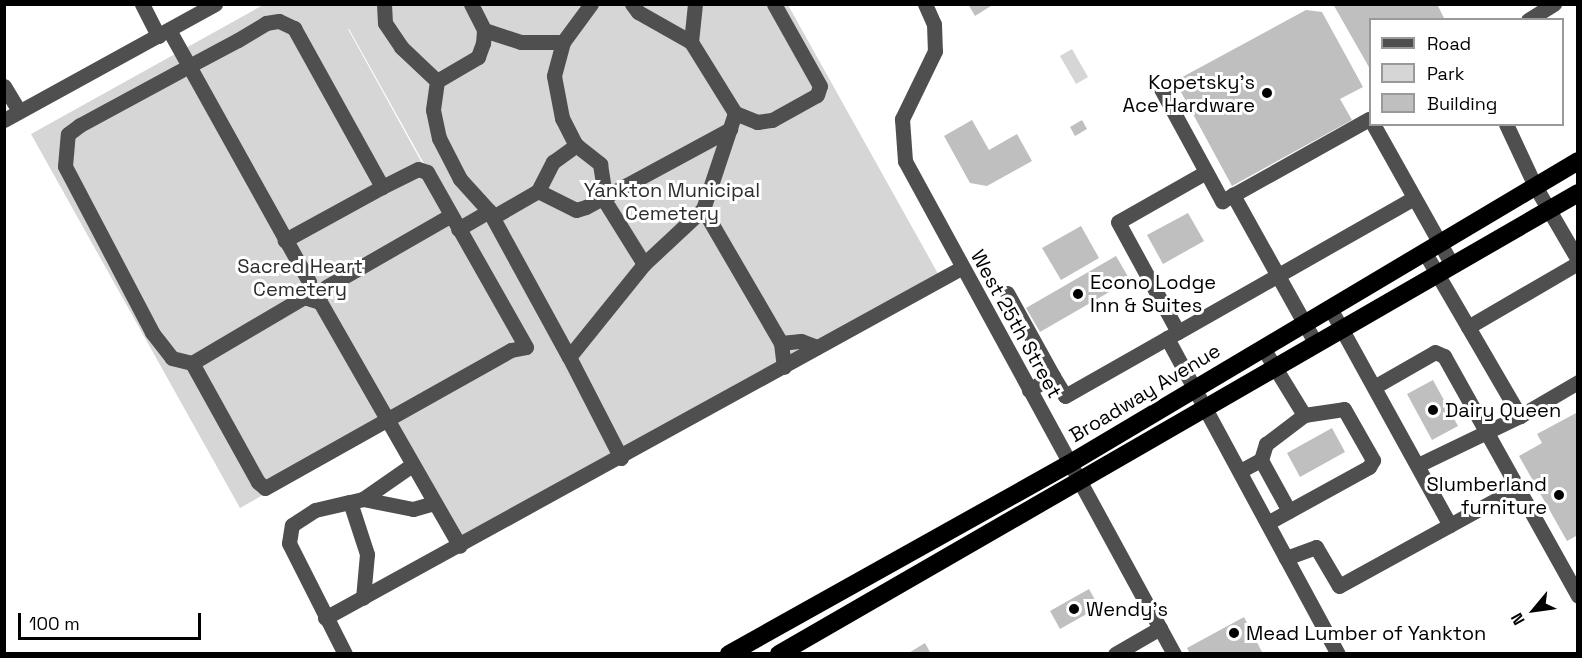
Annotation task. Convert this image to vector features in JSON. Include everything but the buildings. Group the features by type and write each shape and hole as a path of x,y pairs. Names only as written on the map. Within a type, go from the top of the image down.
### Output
{"highway":[{"name":"Broadway Avenue","path":"729,654 1069,464 1578,161"},
{"path":"779,654 1578,193"}],"street":[{"path":"142,4 189,66 309,282 326,287"},
{"path":"4,120 215,4"},
{"path":"384,4 385,23 401,47 436,81 434,110 439,138 460,179 491,214 621,458"},
{"path":"436,81 478,57 484,30 471,4"},
{"path":"591,4 563,42 554,76 556,98 576,145 600,164 606,202 644,264"},
{"path":"632,4 638,12 691,42 735,113 757,123 772,120 817,94 820,86 774,4"},
{"path":"691,42 695,4"},
{"name":"West 25th Street","path":"925,4 934,24 935,51 929,68 909,98 902,119 901,144 911,177 1174,654"},
{"path":"1531,18 1554,4"},
{"path":"309,282 304,297 192,363 172,358 152,332 65,166 68,134 266,23 279,21 294,28 382,187"},
{"path":"484,30 521,42 563,42"},
{"path":"4,86 19,111"},
{"path":"1161,89 1222,201 1369,119"},
{"path":"569,357 644,264 704,209 735,113"},
{"path":"1375,126 1414,198 1432,248 1445,269 1468,327 1520,416"},
{"path":"1468,327 1578,262 1535,186 1507,126"},
{"path":"538,190 576,210 730,129"},
{"path":"320,302 326,287 454,222 491,214 538,190 553,162 576,145"},
{"path":"192,363 258,483 265,488 511,350 526,347 427,172 417,169 285,240"},
{"path":"1206,172 1118,222 1173,335 1195,389 1338,654"},
{"path":"1233,195 1316,344"},
{"path":"1007,293 1065,396 1414,198"},
{"path":"704,209 782,343 784,367"},
{"path":"325,618 621,458 962,268"},
{"path":"304,297 320,302 460,546"},
{"path":"1330,309 1343,328 1450,525"},
{"path":"782,343 801,341 817,348"},
{"path":"1263,348 1304,415"},
{"path":"1374,387 1439,352 1578,596"},
{"path":"1029,390 1053,376"},
{"path":"1418,465 1484,430 1520,416 1578,382"},
{"path":"1240,471 1261,460 1266,444 1304,415 1344,409 1372,464 1267,523"},
{"path":"1261,460 1288,511"},
{"path":"345,654 289,543 292,525 315,510 356,501 412,465"},
{"path":"1286,558 1316,547 1339,586 1517,488"},
{"path":"356,501 413,509 434,503"},
{"path":"356,501 367,554 363,598"},
{"path":"1115,654 1160,628"}],"green space":[{"path":"263,5 788,5 941,279 460,546 389,424 240,508 31,134","holes":["349,29 442,196 427,172"]},
{"path":"1072,49 1088,77 1076,84 1060,56"}],"place":[{"name":"Kopetsky's Ace Hardware","path":"1267,93"},
{"name":"Econo Lodge Inn & Suites","path":"1078,294"},
{"name":"Dairy Queen","path":"1433,410"},
{"name":"Slumberland furniture","path":"1559,495"},
{"name":"Wendy's","path":"1074,609"},
{"name":"Mead Lumber of Yankton","path":"1234,633"}],"park label":[{"name":"Yankton Municipal Cemetery","path":"672,202"},
{"name":"Sacred Heart Cemetery","path":"300,278"}]}
